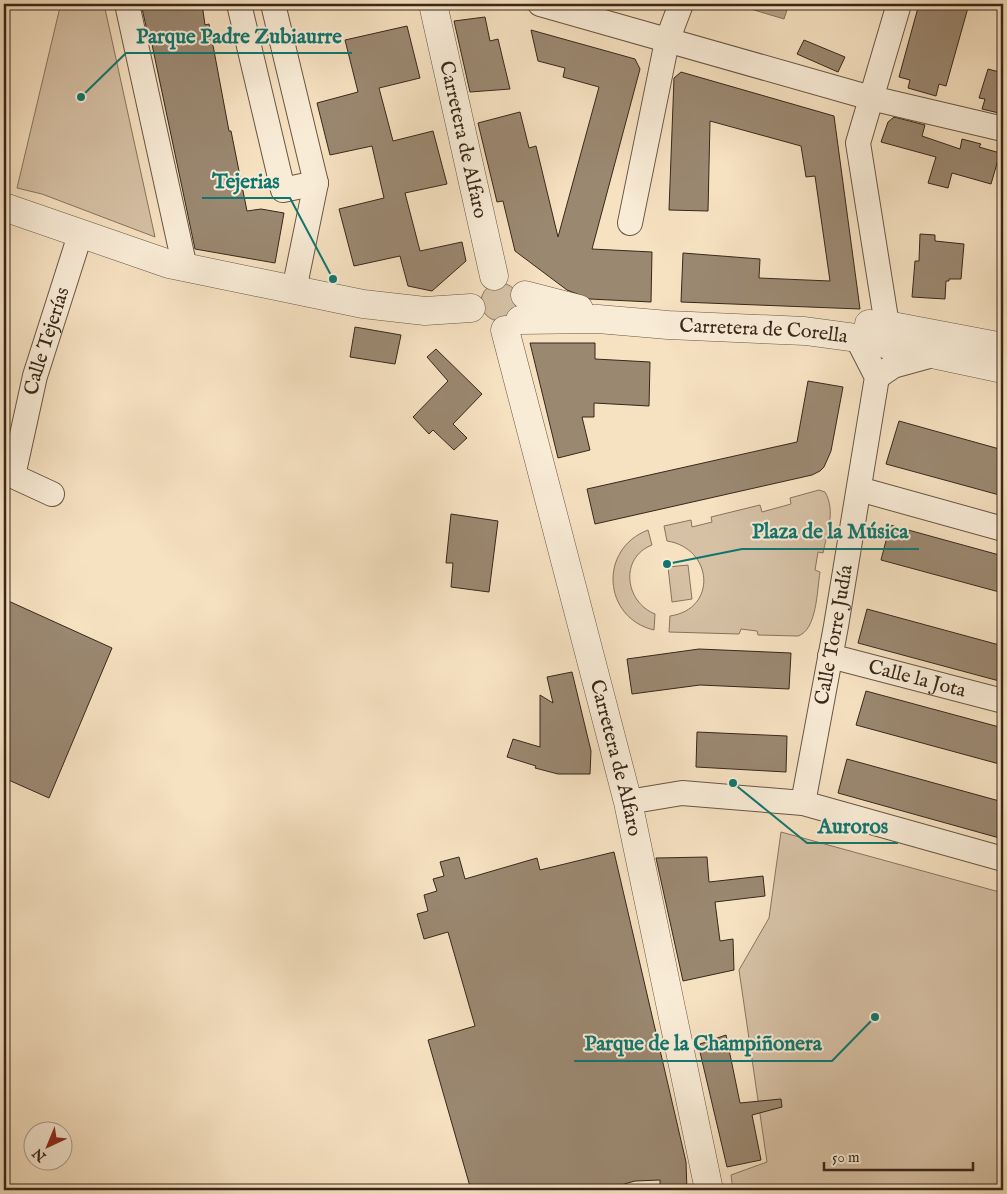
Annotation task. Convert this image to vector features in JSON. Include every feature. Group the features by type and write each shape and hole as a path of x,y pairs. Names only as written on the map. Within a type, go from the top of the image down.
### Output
{"street":[{"path":"127,4 185,268"},
{"path":"239,4 283,190 316,183"},
{"path":"273,4 316,183 294,290"},
{"name":"Carretera de Alfaro","path":"433,4 494,276"},
{"path":"540,4 871,98 1003,129"},
{"path":"630,223 667,40 681,4"},
{"path":"887,325 858,143 899,4"},
{"path":"4,207 80,235 185,268 364,304 425,311 471,308"},
{"name":"Calle Tejerías","path":"52,494 13,476 35,376 80,235"},
{"path":"494,276 510,278 522,289 516,315 488,329 475,318 471,308 474,290 482,280 494,276"},
{"name":"Carretera de Corella","path":"516,315 562,306 599,310 887,325 1003,347"},
{"name":"Carretera de Alfaro","path":"516,315 628,802 709,1190"},
{"name":"Carretera de Corella","path":"516,315 668,325 735,326 857,338 1003,369"},
{"path":"857,338 877,377 893,366 933,355"},
{"name":"Calle Torre Judía","path":"803,803 877,377"},
{"path":"859,489 1003,530"},
{"name":"Calle la Jota","path":"830,656 1003,701"},
{"path":"628,802 682,793 803,803 1003,859"}],"shaded area":[{"path":"58,4 104,4 155,237 42,194 17,188 60,7"},
{"path":"745,4 789,4 784,19 744,7"},
{"path":"500,283 507,284 513,289 518,295 518,309 513,315 507,320 500,321 493,320 487,315 482,309 481,302 482,295 487,289 493,284"},
{"path":"819,490 825,492 828,499 830,522 823,553 818,552 815,570 820,572 813,618 804,632 798,636 758,635 757,631 741,629 739,634 669,632 670,616 686,611 696,602 702,591 704,578 701,566 694,555 682,546 667,541 664,526 691,520 692,527 712,522 711,517 760,505 762,512 791,504 790,498"},
{"path":"648,530 652,545 641,551 634,560 630,580 637,600 655,614 654,630 637,623 625,612 617,598 613,583 614,567 621,552 632,539"},
{"path":"688,565 692,599 672,602 668,567"},
{"path":"781,832 1003,893 1003,1190 733,1190 731,1175 767,1162 739,970 769,918"}],"building":[{"path":"141,4 202,4 205,25 209,24 229,131 231,131 247,211 261,209 284,213 275,263 195,249 150,35 148,35"},
{"path":"919,4 969,4 946,86 939,84 936,96 908,88 910,80 899,77"},
{"path":"485,17 490,41 498,39 510,89 470,92 454,21"},
{"path":"407,26 420,78 379,88 393,141 433,131 447,184 405,193 420,251 462,242 466,261 432,291 408,286 400,256 354,266 339,209 384,198 372,146 330,155 317,103 358,92 345,40"},
{"path":"531,30 635,59 640,69 592,249 652,252 651,302 590,299 567,290 515,251 503,201 497,202 478,123 520,112 529,148 536,146 558,237 599,87 563,77 565,68 538,61"},
{"path":"804,40 845,57 838,72 797,54"},
{"path":"988,69 1003,73 1003,114 982,109 985,99 979,98"},
{"path":"681,72 834,116 860,309 681,302 683,253 760,259 759,278 830,281 815,176 806,177 801,146 710,121 708,211 669,210 674,78"},
{"path":"894,117 925,125 922,136 960,149 962,139 981,144 979,147 1000,153 991,184 952,173 948,188 928,183 936,157 881,142 888,122"},
{"path":"920,234 935,235 935,241 964,244 961,279 949,279 949,281 946,281 945,299 912,297 915,261 919,261"},
{"path":"355,327 401,335 395,364 350,357"},
{"path":"530,343 595,343 595,359 650,362 649,406 594,403 594,417 582,417 590,450 558,458"},
{"path":"436,349 482,394 453,424 467,438 454,450 433,430 429,434 413,417 448,381 427,357"},
{"path":"808,381 843,387 831,451 824,467 820,471 812,475 595,524 587,489 797,442"},
{"path":"899,421 1003,450 1003,496 886,464"},
{"path":"451,514 498,521 489,592 451,587 453,563 446,563"},
{"path":"890,525 1003,556 1003,593 881,560"},
{"path":"4,599 112,648 49,798 4,778"},
{"path":"867,609 1003,646 1003,682 858,643"},
{"path":"699,649 791,653 789,689 700,685 632,694 627,659"},
{"path":"572,672 591,751 590,774 558,774 535,768 536,766 507,757 513,739 540,747 540,695 553,703 547,677"},
{"path":"866,691 1003,728 1003,765 856,725"},
{"path":"697,732 787,736 786,772 696,767"},
{"path":"847,759 1003,802 1003,839 838,793"},
{"path":"614,852 686,1162 687,1190 660,1190 660,1180 635,1181 603,1190 471,1190 428,1040 475,1026 448,932 424,939 417,914 428,911 424,895 437,891 433,879 444,876 440,862 459,857 465,879 537,858 540,870"},
{"path":"707,857 709,882 763,876 765,896 715,902 720,941 733,939 734,970 683,981 656,858"},
{"path":"726,1035 740,1103 781,1099 782,1107 752,1115 761,1160 727,1167 700,1052 700,1044"}],"place":[{"name":"Parque Padre Zubiaurre","path":"81,97"},
{"name":"Tejerias","path":"333,279"},
{"name":"Plaza de la Música","path":"667,564"},
{"name":"Auroros","path":"733,783"},
{"name":"Parque de la Champiñonera","path":"875,1017"}]}
